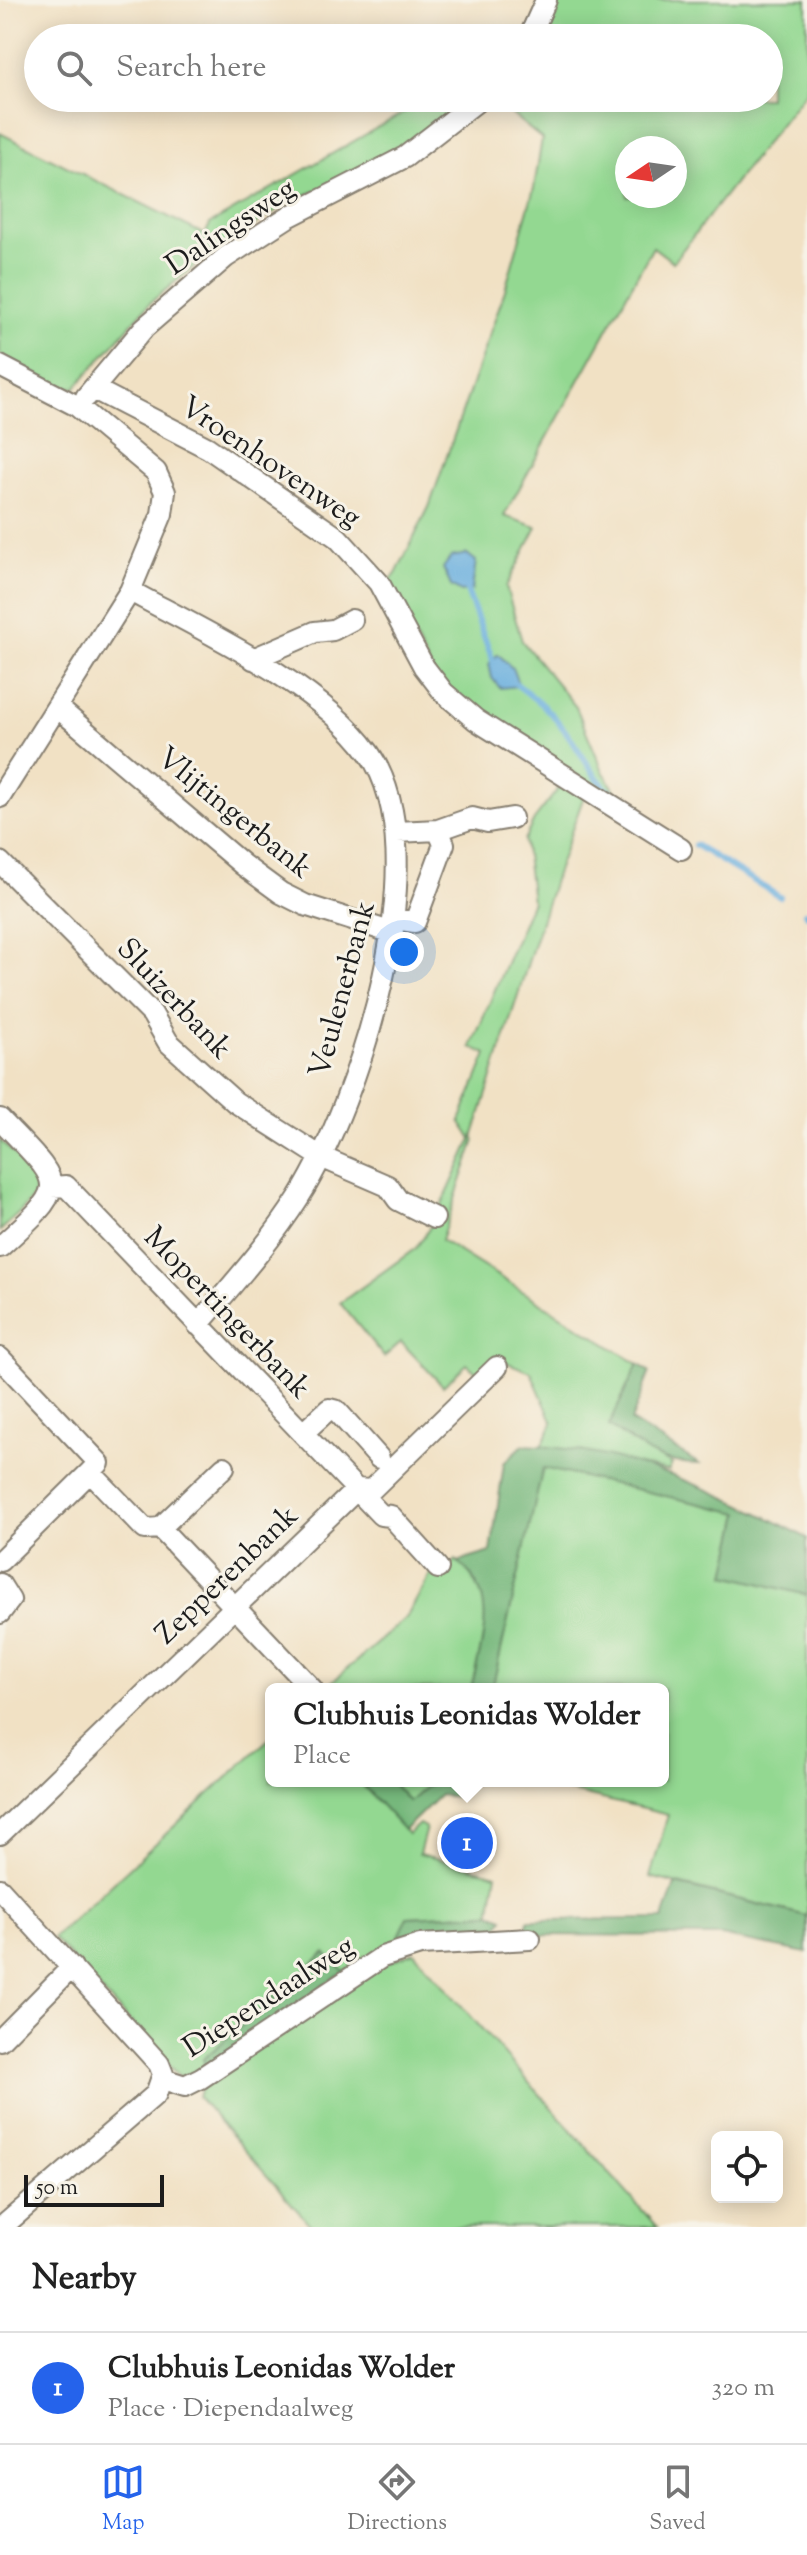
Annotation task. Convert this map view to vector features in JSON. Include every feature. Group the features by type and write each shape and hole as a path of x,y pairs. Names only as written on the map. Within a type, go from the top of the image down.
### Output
{"street":[{"path":"535,24 546,0"},
{"name":"Dalingsweg","path":"77,406 144,328 226,257 288,217 405,157 463,112"},
{"path":"0,366 77,406 139,456 161,479 165,492 162,514 130,591 0,797"},
{"name":"Vroenhovenweg","path":"94,389 208,448 338,538 379,583 424,667 444,693 476,720 681,849"},
{"name":"Veulenerbank","path":"130,591 253,659 315,701 364,746 386,786 397,832 394,926 372,1015 321,1157 268,1241 198,1325"},
{"path":"253,659 352,620"},
{"name":"Vlijtingerbank","path":"57,707 220,846 281,893 305,905 394,926"},
{"path":"397,832 438,830 472,818 488,822 512,818"},
{"path":"394,926 415,922 444,844 438,830"},
{"name":"Sluizerbank","path":"0,862 152,1014 168,1042 235,1102 321,1157"},
{"path":"0,1119 47,1170 52,1187 44,1207 0,1247"},
{"path":"321,1157 388,1186 398,1200 434,1218"},
{"name":"Mopertingerbank","path":"52,1187 66,1186 381,1515 391,1516 438,1568"},
{"path":"0,1358 99,1463 0,1561"},
{"name":"Zepperenbank","path":"0,1834 357,1489 371,1490 497,1367"},
{"path":"303,1433 329,1409 337,1411 379,1458"},
{"path":"90,1472 145,1529 160,1528 224,1467"},
{"path":"160,1528 306,1683"},
{"path":"0,1584 10,1600 0,1613"},
{"path":"0,1889 159,2064 163,2079"},
{"name":"Diependaalweg","path":"2,2227 156,2094 163,2079 185,2086 201,2078 382,1957 420,1945 530,1939"},
{"path":"0,2040 72,1967"}],"green space":[{"path":"558,0 807,0 807,90 673,262 653,247 504,516 537,527 506,587 522,641 576,707 603,771 625,807 455,694 435,677 387,583 396,574 429,507 505,290 534,188 542,139 509,112 783,112 783,24 545,24"},
{"path":"405,112 449,112 400,149 337,183 295,199 209,254 151,302 75,388 58,386 0,355 0,133 205,235 210,224"},
{"path":"562,784 584,796 554,880 473,1138 475,1140 441,1240 638,1364 609,1426 672,1464 669,1471 542,1446 553,1423 531,1372 503,1361 478,1374 467,1364 443,1386 401,1342 384,1357 340,1303 416,1248 436,1218 472,1139 460,1121 487,1054 471,1047 532,901 524,840 534,820"},
{"path":"0,1140 26,1167 36,1186 27,1204 0,1231"},
{"path":"638,1364 650,1372 631,1421 699,1464 661,1458 609,1426"},
{"path":"523,1445 598,1454 670,1475 740,1504 807,1538 807,1595 726,1575 740,1513 543,1468 493,1683 472,1683 483,1638 484,1605 471,1575 458,1562 491,1552 504,1463"},
{"path":"543,1467 740,1513 726,1575 807,1595 807,1916 650,1877 668,1815 553,1787 669,1787 669,1683 493,1683"},
{"path":"456,1560 480,1589 485,1620 472,1683 331,1683 406,1618 434,1569 441,1575"},
{"path":"265,1743 265,1787 365,1787 408,1834 419,1824 426,1828 419,1854 497,1874 490,1913 408,1917 398,1946 344,1971 324,1953 206,2068 180,2077 53,1938"},
{"path":"365,1787 396,1787 409,1802 426,1787 462,1787 460,1797 440,1795 404,1830"},
{"path":"396,1787 426,1787 409,1802"},
{"path":"675,1884 807,1916 807,1953 721,1936 525,1935 528,1920 663,1919"},
{"path":"490,1913 504,1918 495,1932 398,1946 398,1938 408,1917"},
{"path":"414,1952 657,2227 312,2227 198,2097 203,2086 376,1967"},
{"path":"325,1953 344,1971 206,2068 203,2059"}],"water":[{"path":"467,554 476,561 472,590 461,592 451,586 443,568 451,557"},
{"path":"498,654 512,668 519,686 500,688 492,678 489,664"}],"waterway":[{"path":"464,583 495,666"},
{"path":"512,681 558,721 612,795"},
{"path":"695,845 780,897"}],"place":[{"name":"Clubhuis Leonidas Wolder","path":"467,1843"}]}
